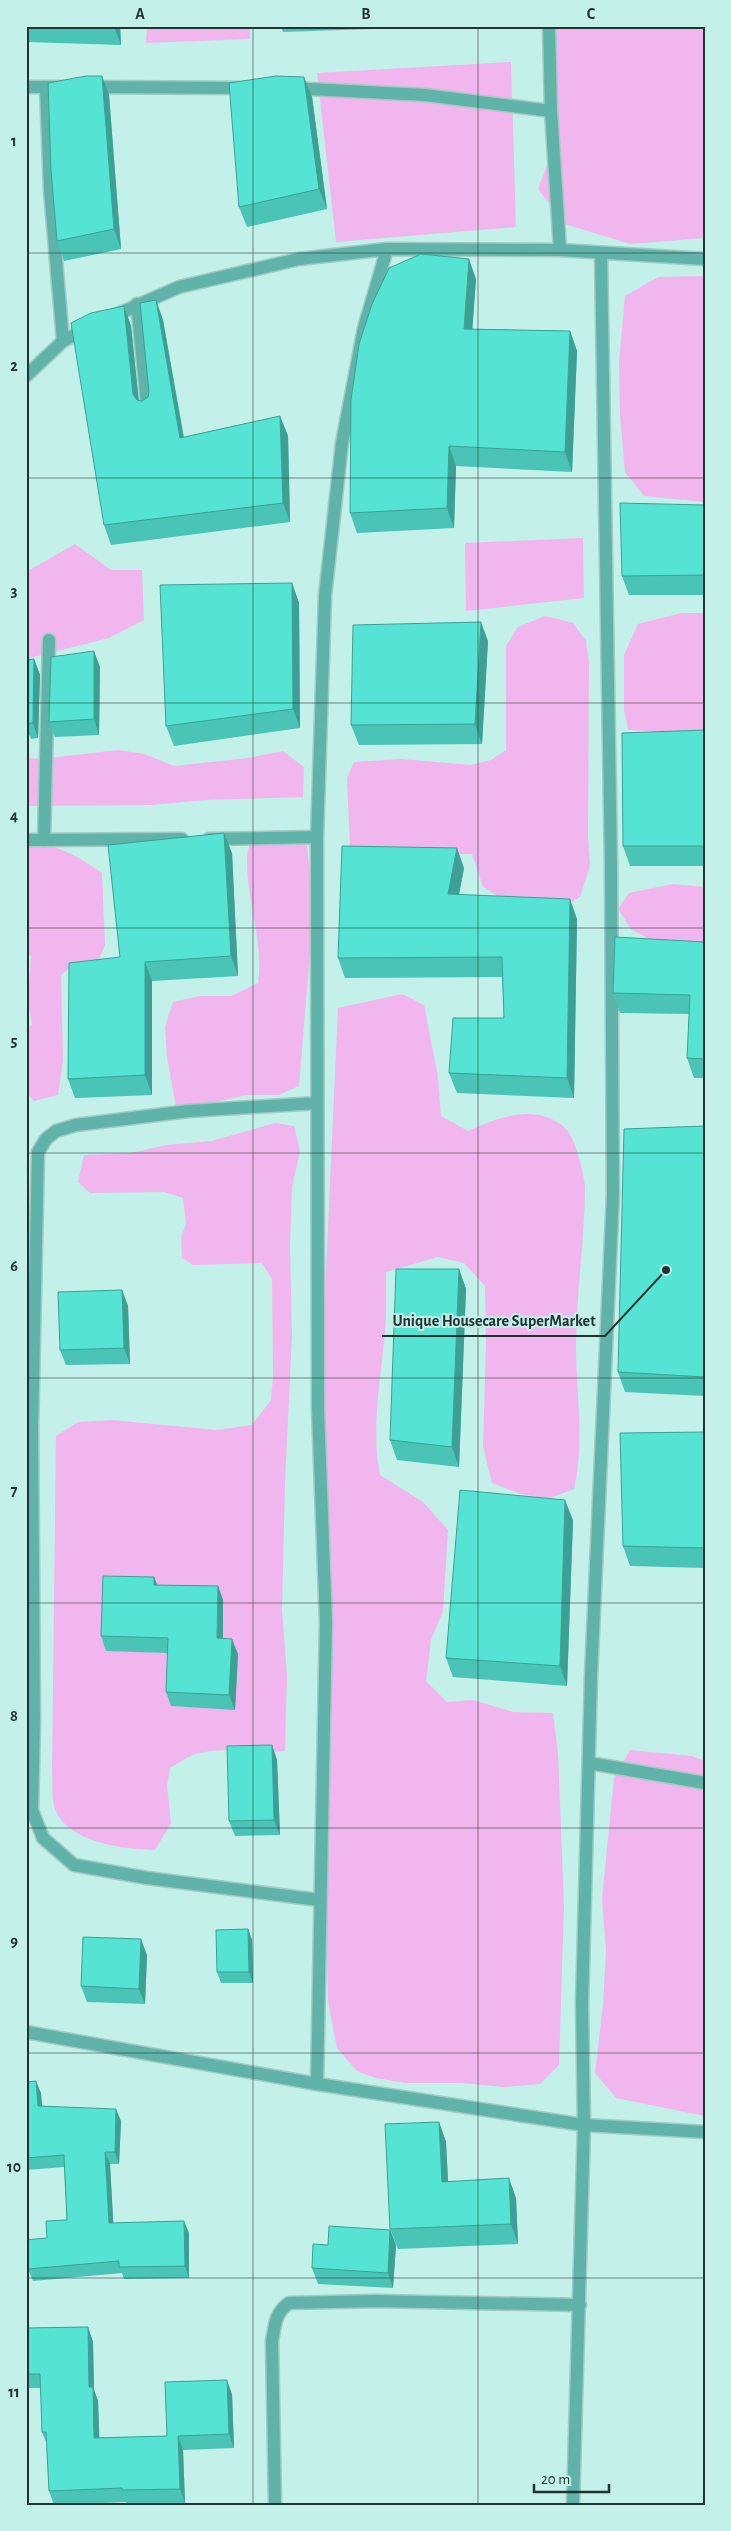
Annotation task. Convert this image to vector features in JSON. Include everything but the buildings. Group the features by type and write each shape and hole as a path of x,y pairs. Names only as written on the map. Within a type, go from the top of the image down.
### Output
{"street":[{"path":"549,26 551,111 560,250"},
{"path":"26,87 261,88"},
{"path":"46,87 50,190 63,341"},
{"path":"281,88 426,95 551,111"},
{"path":"26,376 63,341 137,304 179,287 282,262 387,249 560,250 601,254 705,258"},
{"path":"317,2084 319,1900 326,1622 318,1408 316,836 325,596 342,443 364,328 387,249"},
{"path":"573,2505 584,2125 582,2004 588,1763 613,1194 611,866 601,254"},
{"path":"137,304 148,412"},
{"path":"44,840 49,640"},
{"path":"26,840 316,836"},
{"path":"317,1103 180,1112 76,1125 56,1131 46,1139 38,1152 31,1199 30,1719 32,1810 43,1838 74,1865 147,1878 319,1900"},
{"path":"588,1763 705,1783"},
{"path":"26,2032 317,2084 584,2125 705,2132"},
{"path":"275,2505 272,2341 276,2317 281,2308 288,2303 376,2301 580,2305"}],"shaded area":[{"path":"147,26 250,26 250,39 146,43"},
{"path":"547,26 705,26 705,238 630,244 565,224 538,189 558,137"},
{"path":"511,62 516,227 336,242 317,73"},
{"path":"705,276 705,502 644,496 625,472 620,415 619,362 625,296 658,277"},
{"path":"583,538 584,598 466,611 465,543"},
{"path":"75,544 111,570 142,570 144,620 109,638 26,659 26,572"},
{"path":"682,613 705,613 705,731 688,733 628,730 624,710 624,655 638,624"},
{"path":"545,616 573,623 586,641 589,663 588,836 590,866 580,897 568,904 503,899 483,887 472,854 432,854 350,847 347,778 354,762 401,759 471,765 491,760 506,750 506,646 518,627"},
{"path":"118,750 144,754 174,766 248,758 283,751 304,767 303,797 205,800 152,805 26,806 26,758 41,759"},
{"path":"278,830 306,836 310,874 310,953 299,1086 279,1095 247,1095 196,1106 176,1107 167,1057 165,1027 173,1002 200,996 231,996 258,983 259,952 247,874 247,855 254,832"},
{"path":"26,843 58,848 102,873 105,945 97,965 75,964 61,975 63,1061 58,1095 34,1101 26,1092 26,1031 32,1024 28,1002 31,956 26,954"},
{"path":"673,884 705,887 705,942 649,939 631,929 618,909 629,893"},
{"path":"402,994 424,1005 438,1077 441,1116 468,1131 504,1117 517,1115 529,1114 553,1120 564,1127 572,1138 581,1164 585,1187 584,1227 576,1326 579,1453 574,1489 548,1499 521,1494 492,1483 483,1447 486,1344 485,1286 464,1263 438,1257 386,1272 386,1324 376,1425 377,1458 380,1475 423,1502 448,1530 443,1611 431,1640 426,1681 447,1702 473,1700 513,1712 553,1713 558,1753 564,1905 559,2065 540,2084 504,2087 461,2083 405,2083 376,2078 357,2071 337,2048 328,2001 317,1469 338,1008"},
{"path":"275,1123 294,1126 300,1151 292,1187 290,1245 292,1335 285,1483 282,1610 287,1676 285,1751 225,1750 191,1756 170,1768 167,1786 171,1823 155,1850 113,1846 84,1837 72,1830 55,1809 53,1800 56,1436 78,1422 112,1420 216,1430 252,1425 271,1400 273,1376 272,1279 262,1263 193,1265 182,1258 181,1237 186,1224 183,1198 164,1192 90,1193 78,1182 84,1155 131,1153 166,1145 212,1141"},
{"path":"630,1750 692,1756 705,1761 705,2116 616,2098 595,2073 603,2005 606,1951 602,1899 614,1778"}],"place":[{"name":"Unique Housecare SuperMarket","path":"666,1270"}]}
